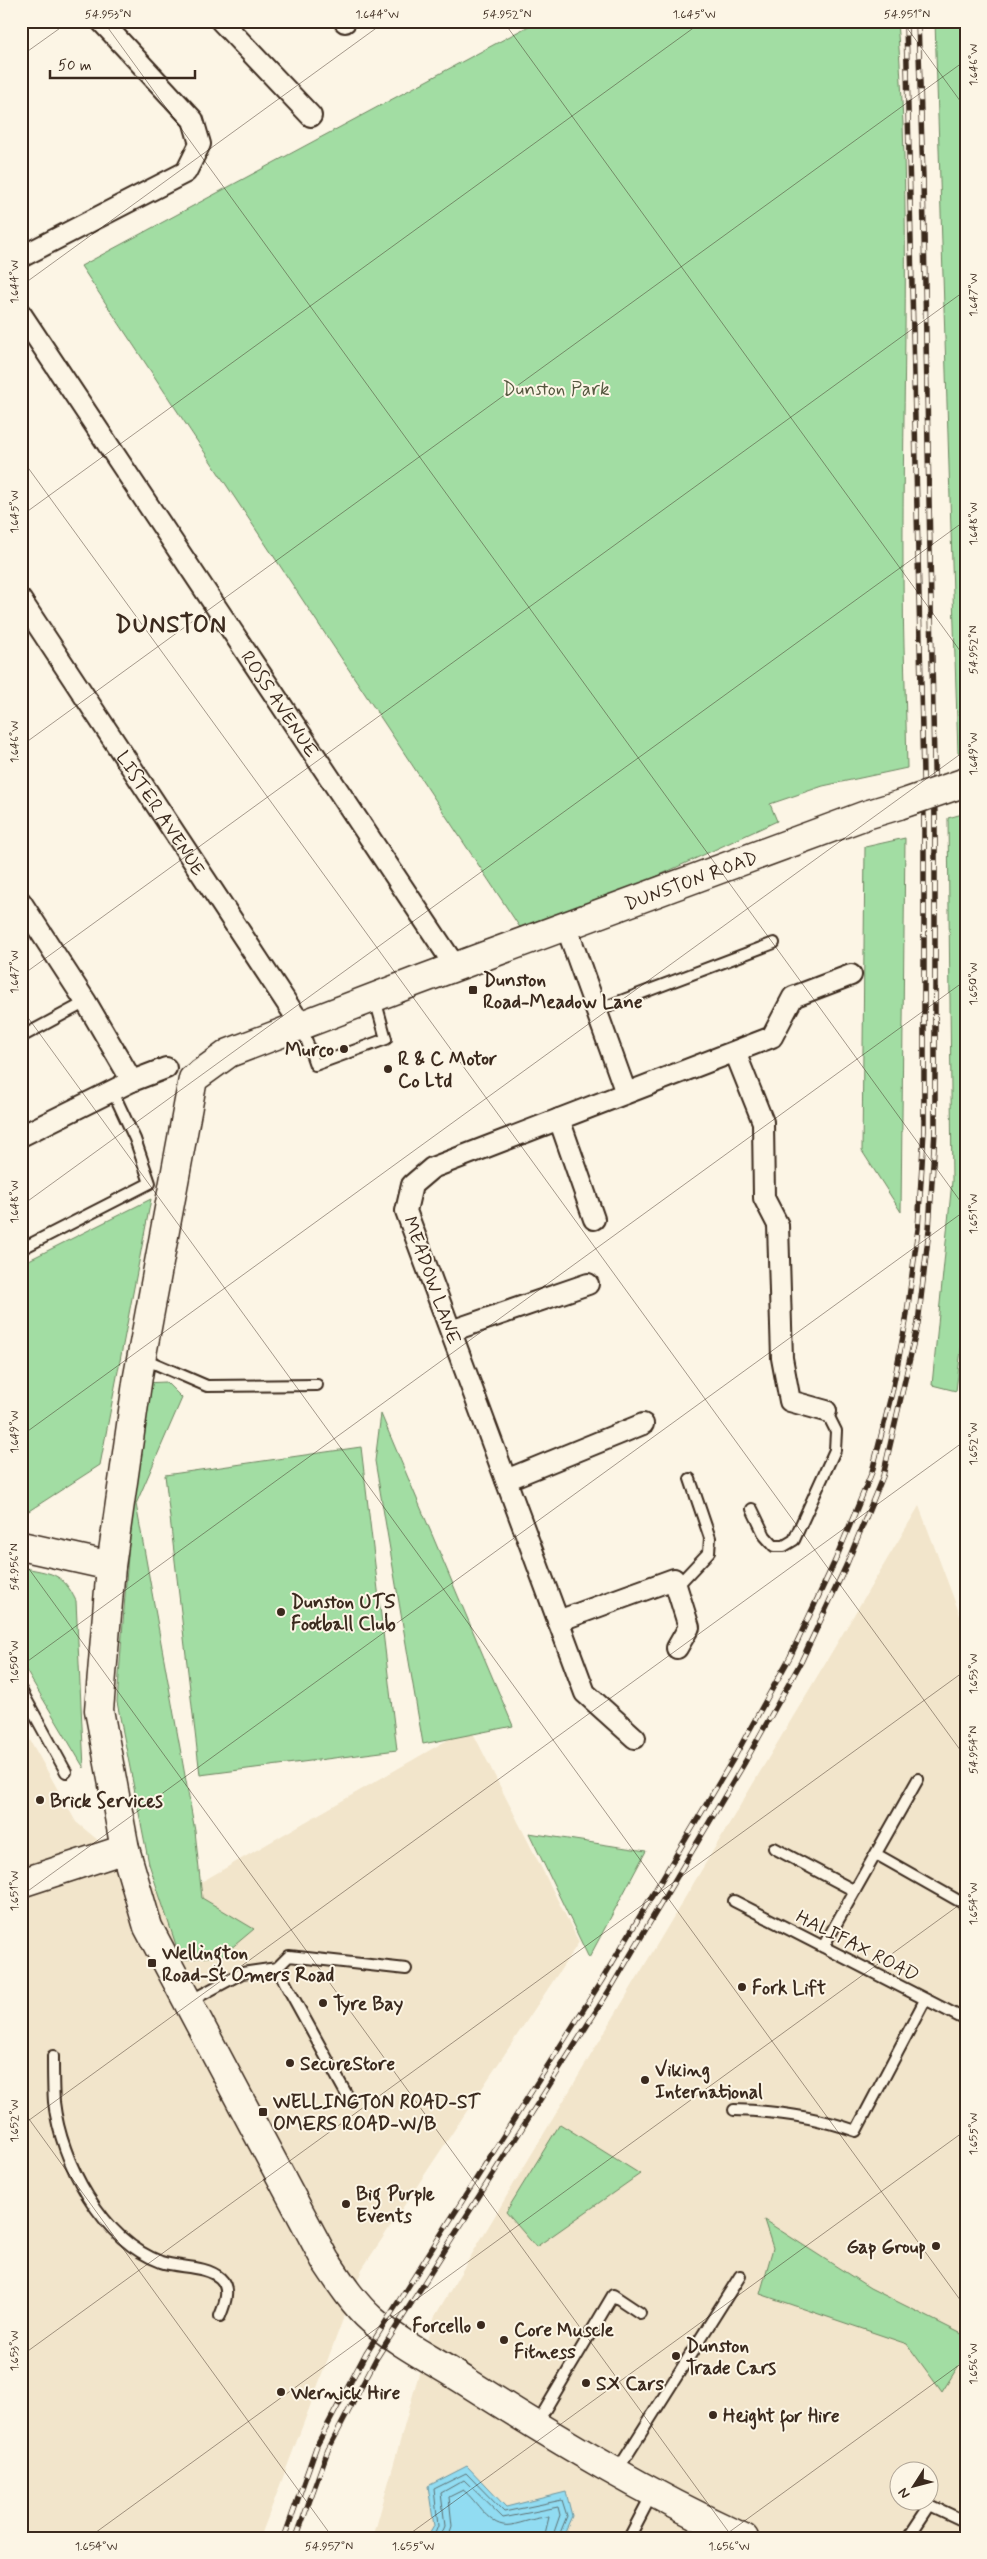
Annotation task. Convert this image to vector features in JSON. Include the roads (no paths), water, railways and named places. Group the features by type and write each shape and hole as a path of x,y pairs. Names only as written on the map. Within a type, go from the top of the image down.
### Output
{"street":[{"path":"21,257 186,172 200,144 193,120 101,21"},
{"path":"221,21 311,116"},
{"name":"ROSS AVENUE","path":"21,314 455,966"},
{"name":"LISTER AVENUE","path":"21,600 302,1026"},
{"name":"DUNSTON ROAD","path":"744,2538 703,2519 616,2472 536,2426 403,2342 372,2320 348,2295 325,2260 148,1927 125,1849 99,1710 111,1566 141,1358 193,1079 228,1054 455,966 866,815 966,782"},
{"path":"21,902 86,1002 132,1081"},
{"path":"566,926 626,1093"},
{"name":"MEADOW LANE","path":"635,1738 585,1693 406,1211 412,1184 432,1168 772,1037 793,997 850,975"},
{"path":"735,1052 763,1122 764,1198 778,1224 782,1358 790,1401 826,1411"},
{"path":"21,1136 132,1081 166,1068"},
{"path":"559,1119 594,1219"},
{"path":"451,1331 588,1284"},
{"path":"506,1480 643,1424"},
{"path":"21,1546 111,1566"},
{"path":"558,1621 674,1579 689,1627 677,1648"},
{"path":"21,1883 125,1849"}],"lane":[{"path":"597,1010 774,943"},
{"path":"302,1026 315,1065 386,1039 375,998"},
{"path":"21,1037 86,1002"},
{"path":"21,1249 150,1183 135,1140 112,1092"},
{"path":"141,1358 207,1386 317,1385"},
{"path":"752,1509 765,1536 774,1546 784,1546 794,1540 835,1450 836,1431 826,1411"},
{"path":"676,1586 709,1552 710,1538 690,1479"},
{"path":"21,1690 66,1772"},
{"path":"823,1946 918,1779"},
{"path":"774,1848 855,1892"},
{"path":"876,1854 966,1905"},
{"name":"HALIFAX ROAD","path":"734,1900 966,2020"},
{"path":"188,2002 242,1973 277,1968 289,1956 406,1969"},
{"path":"277,1968 348,2097"},
{"path":"734,2110 769,2110 827,2121 856,2130 926,2000"},
{"path":"53,2056 54,2103 64,2144 74,2172 93,2204 114,2231 141,2251 162,2262 218,2276 225,2284 226,2300 220,2316"},
{"path":"616,2472 740,2276"},
{"path":"536,2426 613,2295 640,2313"},
{"path":"629,2538 654,2492"},
{"path":"908,2538 930,2505 966,2522"}],"water":[{"path":"467,2466 506,2507 566,2492 572,2516 562,2538 427,2538 434,2526 428,2486"}],"railway":[{"path":"284,2538 317,2445 366,2353 602,1980 735,1756 790,1657 835,1561 872,1472 892,1392 906,1321 918,1229 924,1131 924,819 906,21"},
{"path":"296,2538 328,2450 376,2359 612,1986 745,1762 801,1662 846,1566 883,1476 918,1323 929,1230 935,1131 935,819 923,178 918,21"}],"place":[{"name":"Dunston Road-Meadow Lane","path":"473,990"},
{"name":"Murco","path":"344,1049"},
{"name":"R & C Motor Co Ltd","path":"388,1069"},
{"name":"Dunston UTS Football Club","path":"281,1612"},
{"name":"Brick Services","path":"40,1800"},
{"name":"Wellington Road-St Omers Road","path":"152,1963"},
{"name":"Fork Lift","path":"742,1987"},
{"name":"Tyre Bay","path":"323,2003"},
{"name":"SecureStore","path":"290,2063"},
{"name":"Viking International","path":"645,2080"},
{"name":"WELLINGTON ROAD-ST OMERS ROAD-W/B","path":"263,2112"},
{"name":"Big Purple Events","path":"346,2204"},
{"name":"Gap Group","path":"936,2246"},
{"name":"Forcello","path":"481,2325"},
{"name":"Core Muscle Fitness","path":"504,2340"},
{"name":"Dunston Trade Cars","path":"676,2356"},
{"name":"SX Cars","path":"586,2383"},
{"name":"Wernick Hire","path":"281,2392"},
{"name":"Height for Hire","path":"713,2415"}],"district":[{"name":"DUNSTON","path":"171,624"}],"park label":[{"name":"Dunston Park","path":"556,388"}]}
